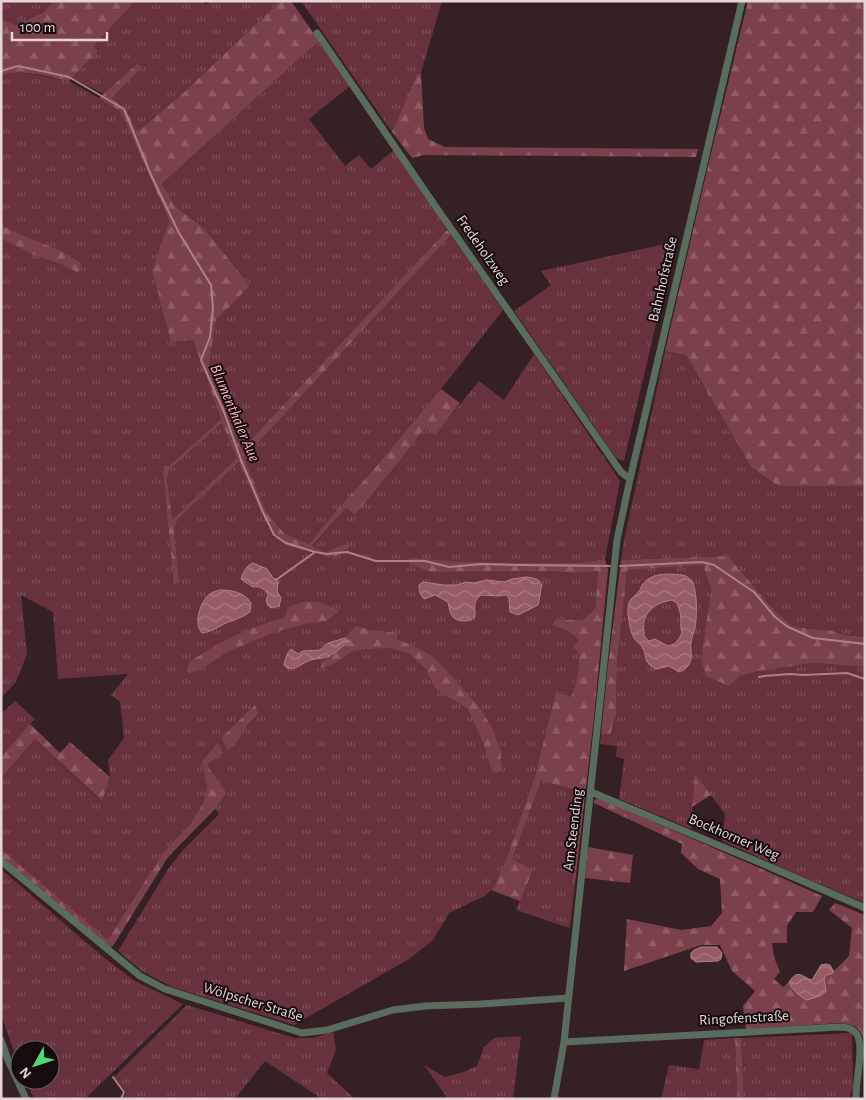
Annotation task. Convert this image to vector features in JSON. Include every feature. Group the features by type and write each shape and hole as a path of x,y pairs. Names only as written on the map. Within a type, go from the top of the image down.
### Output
{"street":[{"name":"Bahnhofstraße","path":"614,564 630,479 742,1"},
{"name":"Fredeholzweg","path":"317,33 621,472 630,479"},
{"name":"Am Steending","path":"554,1099 564,1042 614,564"},
{"name":"Bockhorner Weg","path":"591,792 865,908"},
{"name":"Wölpscher Straße","path":"1,861 140,976 165,989 302,1033 326,1030 393,1010 425,1006 568,998"},
{"name":"Ringofenstraße","path":"564,1042 849,1028 860,1038 861,1048 856,1099"},
{"path":"1,1040 26,1099"}],"green space":[{"path":"1,1 54,1 42,13 16,25 1,19"},
{"path":"54,1 135,1 94,46 98,51 69,81 44,75 18,72 1,75 1,19 16,25 42,13"},
{"path":"135,1 202,1 206,5 210,1 280,1 183,93 141,129 136,130 126,109 112,98 142,68 138,63 104,94 72,78 98,51 94,46"},
{"path":"280,1 291,1 319,41 162,184 175,206 204,228 250,286 216,320 209,365 242,449 447,230 451,235 244,458 267,513 285,534 309,544 441,389 460,403 435,436 425,428 355,515 346,508 312,546 326,552 344,544 350,547 336,556 328,557 286,545 273,535 261,513 239,462 178,519 174,529 179,583 174,584 163,472 164,466 170,465 221,419 193,340 171,342 152,270 169,221 120,111 99,98 138,63 142,68 112,98 126,109 136,130 141,129 183,93","holes":["222,423 237,458 172,520 167,480 169,470"]},
{"path":"301,1 442,1 421,73 417,74 392,132"},
{"path":"748,1 865,1 865,486 778,486 751,467 686,355 665,351"},
{"path":"319,41 350,86 309,119 345,166 359,155 371,169 394,150 447,230 242,449 209,365 216,320 250,286 204,228 175,206 162,184"},
{"path":"8,72 26,73 69,81 120,111 169,222 152,270 193,340 221,419 170,465 164,466 163,472 172,558 176,556 174,529 178,519 239,462 273,536 314,554 328,557 336,556 337,546 325,552 312,547 346,508 355,515 425,428 435,435 479,381 504,400 534,354 620,481 605,559 579,563 548,563 409,559 431,572 548,571 575,573 598,571 595,609 582,620 555,620 552,624 568,631 579,640 579,662 576,683 572,697 556,691 535,776 507,857 494,887 485,896 449,913 433,940 409,959 294,1025 172,987 143,972 118,951 168,869 183,850 219,814 207,789 205,802 191,823 162,854 108,941 1,849 1,778 35,739 100,800 110,777 108,760 124,738 120,702 111,695 128,674 58,679 53,612 21,595 27,654 16,682 1,698 1,75"},
{"path":"421,73 424,128 428,139 445,147 698,149 696,157 424,155 412,158 392,132 417,74"},
{"path":"1,225 61,251 81,263 79,273 59,263 34,255 1,238"},
{"path":"451,235 503,310 441,389 309,544 285,534 267,513 244,458"},
{"path":"675,242 624,461 616,458 514,311 551,285 541,271"},
{"path":"665,351 686,355 751,467 778,486 865,486 865,637 845,635 829,630 792,626 775,611 728,556 621,560"},
{"path":"223,422 238,458 171,521 167,480 169,470"},
{"path":"728,556 775,611 792,626 829,630 845,635 865,637 865,667 814,663 759,671 740,676 729,686 706,676 701,658 711,589 703,565 627,570 617,663 616,716 611,734 601,734 621,560"},
{"path":"409,558 464,562 548,563 579,563 605,559 608,570 575,883 572,883 580,791 541,781 512,859 533,870 520,901 491,890 507,857 535,776 556,691 571,697 576,681 579,654 573,646 579,640 568,631 552,625 555,620 582,620 595,609 598,571 575,573 548,571 431,572 409,564"},
{"path":"703,565 711,589 701,658 729,686 739,676 759,671 814,663 865,667 865,903 722,841 725,814 695,774 691,829 619,799 624,759 616,757 617,746 600,744 601,734 612,734 616,716 617,663 626,570"},
{"path":"304,602 320,602 339,611 326,621 275,632 225,653 205,667 188,674 188,665 194,659 240,633 284,618 288,607"},
{"path":"355,626 397,633 397,639 420,649 436,659 481,709 493,730 501,751 501,771 496,773 492,771 483,742 468,709 440,692 434,686 426,669 409,653 389,648 353,651 335,663 322,668 321,663 348,641 345,638"},
{"path":"15,701 35,719 1,757 1,714"},
{"path":"255,705 258,714 248,724 235,745 228,750 221,738"},
{"path":"30,724 60,753 70,742 110,777 102,801 35,739 1,778 1,757"},
{"path":"218,743 223,753 207,765 226,793 215,809 168,857 113,946 108,948 1,857 1,849 108,940 162,854 191,823 204,802 207,787 202,761"},
{"path":"695,774 711,795 692,807"},
{"path":"540,781 580,791 572,882 575,883 569,928 516,910 533,870 512,859"},
{"path":"598,798 822,896 813,912 796,912 787,926 787,943 772,943 774,957 780,972 774,979 783,987 789,982 794,990 806,1000 826,975 831,974 849,956 852,928 829,910 835,903 865,915 865,1049 861,1033 852,1025 840,1023 746,1029 743,1006 755,991 732,971 720,945 701,945 624,971 627,919 681,930 711,926 722,913 720,879 698,869 681,853 682,844 594,803 594,800"},
{"path":"588,847 633,855 630,883 585,878"},
{"path":"1,869 102,956 135,981 183,1004 85,1099 34,1099 30,1090 60,1090 60,1040 10,1040 1,1014"},
{"path":"187,1005 294,1038 313,1038 333,1032 336,1049 327,1073 355,1099 322,1099 265,1061 235,1099 123,1099 126,1092 114,1077"},
{"path":"852,1033 853,1086 849,1099 744,1099 741,1038"},
{"path":"521,1036 513,1099 448,1099 424,1065 445,1077 464,1072 477,1066 484,1047 494,1038"},
{"path":"735,1038 737,1099 661,1099 669,1065 699,1069 704,1040"},
{"path":"735,1038 741,1038 744,1099 737,1099"}],"water":[{"path":"253,563 267,569 278,582 277,591 281,598 279,606 271,608 266,600 268,594 265,590 260,587 253,587 241,579 247,567"},
{"path":"667,574 688,577 693,582 696,595 696,617 691,641 691,660 684,670 679,672 669,666 656,669 649,664 644,650 633,635 629,621 629,603 642,585 654,576","holes":["672,600 677,603 681,616 682,632 678,639 675,643 668,646 655,639 649,641 644,633 647,614 660,603"]},
{"path":"526,577 538,580 542,585 538,605 518,615 510,612 507,595 481,595 475,602 475,616 468,621 455,619 451,614 448,602 435,595 424,599 419,589 419,585 423,582 457,585 487,580 504,582"},
{"path":"220,590 233,591 245,596 251,603 250,612 211,631 202,633 198,625 198,616 203,601 209,595"},
{"path":"345,638 349,641 327,657 311,660 290,669 284,665 286,656 291,649 298,654 303,651 320,650 328,643"},
{"path":"701,947 717,947 722,953 721,959 718,961 696,962 691,958 691,953"},
{"path":"821,965 830,965 834,972 826,975 824,979 826,991 817,997 806,1000 798,994 789,982 798,974 812,980"}],"waterway":[{"name":"Blumenthaler Aue","path":"1,71 18,66 69,77 124,109 151,175 179,233 211,285 213,308 210,337 201,360 224,412 241,460 274,535 286,543 315,552 327,554 347,552 376,561 425,561 449,567 481,564 610,566"},
{"path":"276,580 315,552"},
{"name":"Blumenthaler Aue","path":"620,566 702,562 714,565 754,592 775,617 788,627 813,638 865,644"},
{"path":"759,677 790,674 847,673 865,679"},
{"path":"113,1077 124,1092 121,1099"}]}
